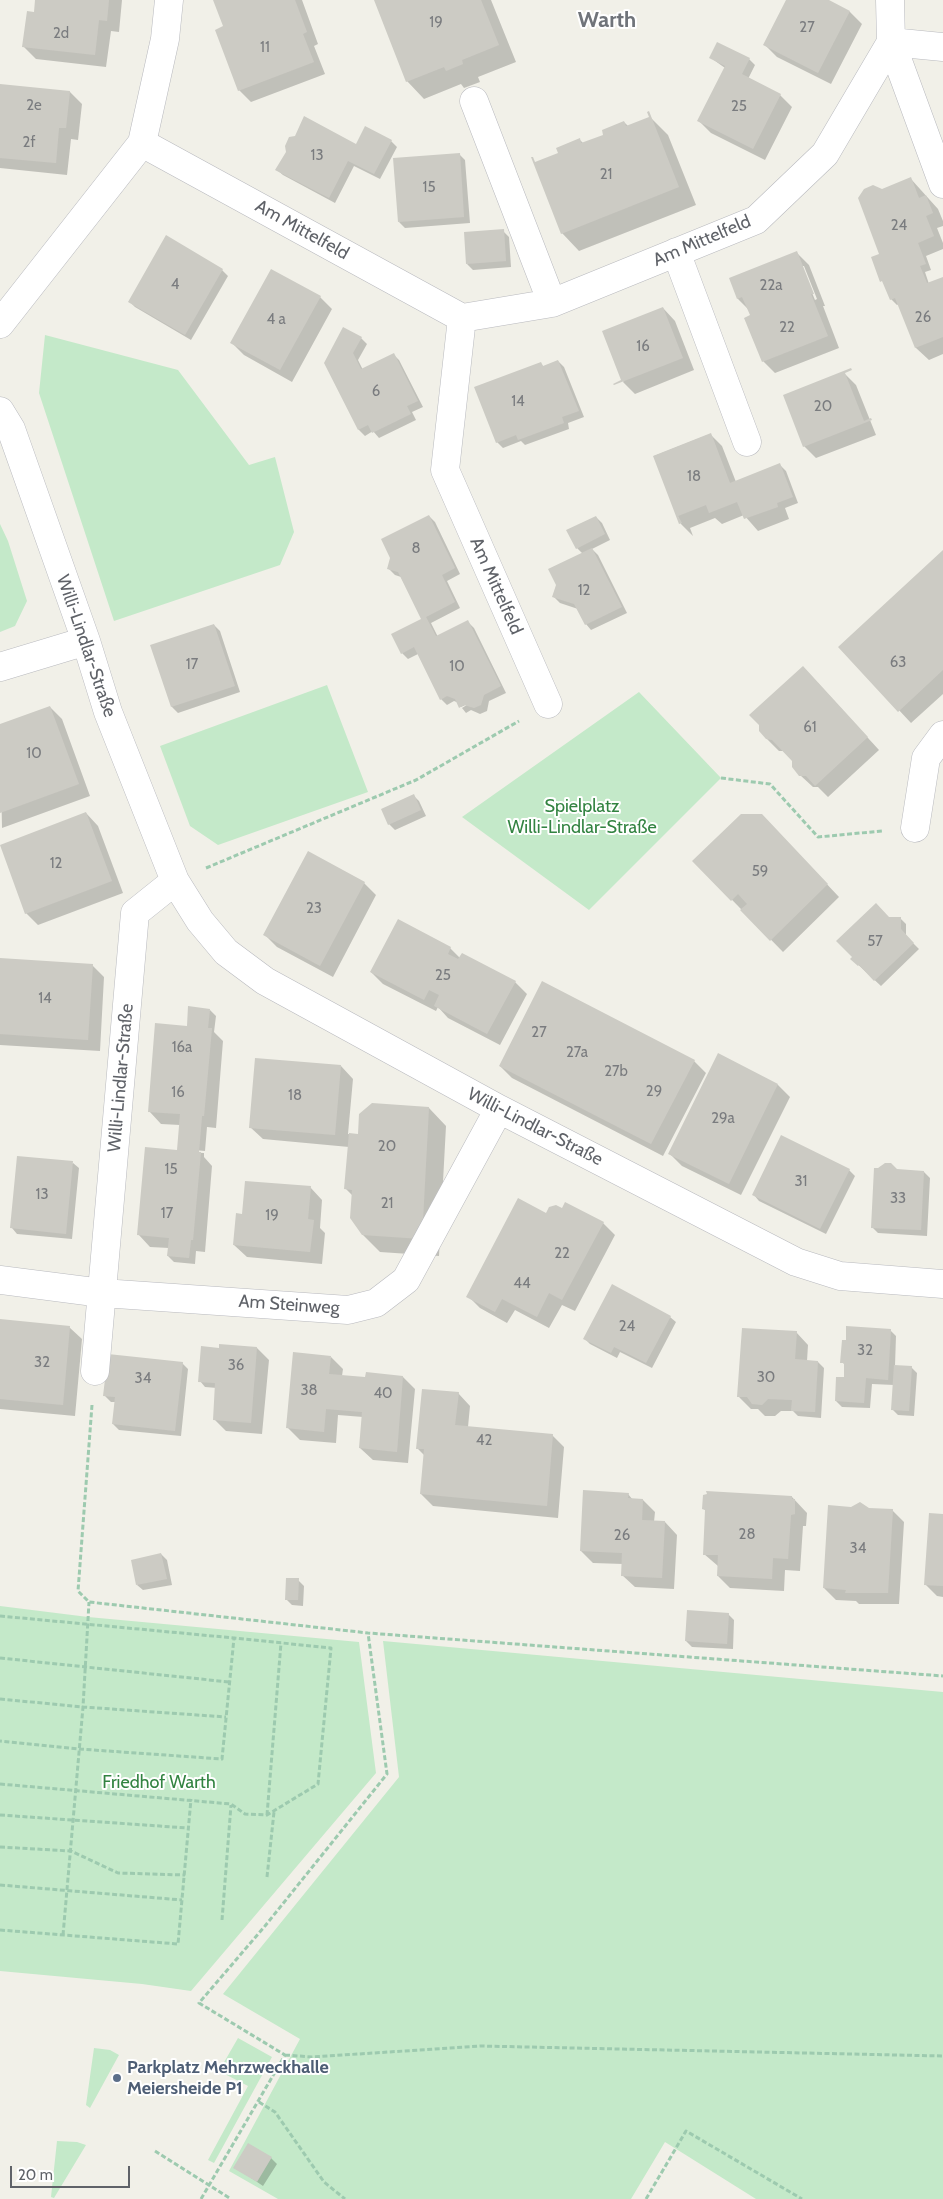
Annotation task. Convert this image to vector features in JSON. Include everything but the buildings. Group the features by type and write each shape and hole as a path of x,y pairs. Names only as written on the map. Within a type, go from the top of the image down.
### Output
{"street":[{"path":"0,324 142,143 165,39 169,0"},
{"path":"890,0 891,42 943,184"},
{"path":"891,42 943,47"},
{"name":"Am Mittelfeld","path":"142,143 462,318 552,303 756,220 825,154 891,42"},
{"path":"474,101 552,303"},
{"path":"676,252 747,442"},
{"name":"Am Mittelfeld","path":"462,318 445,470 548,704"},
{"name":"Willi-Lindlar-Straße","path":"0,411 11,429 86,641 108,712 175,881 200,921 226,952 265,981 499,1109 796,1262 840,1276 943,1284"},
{"path":"0,667 86,641"},
{"path":"915,828 926,758 943,735"},
{"name":"Willi-Lindlar-Straße","path":"95,1372 135,913 175,881"},
{"name":"Am Steinweg","path":"0,1280 102,1293 348,1310 376,1303 406,1280 499,1109"}],"path":[{"path":"175,881 416,780 548,704"},
{"path":"721,778 770,784 818,837 915,828"},
{"path":"95,1372 78,1591 89,1602 368,1633 943,1676"},
{"path":"63,1935 86,1667 89,1602"},
{"path":"0,1616 331,1648 318,1784 267,1815 246,1814 231,1804 0,1784"},
{"path":"368,1633 387,1774 265,1926 199,2003 286,2055 312,2057 481,2046 943,2056"},
{"path":"0,1740 79,1749 222,1759 234,1638"},
{"path":"267,1815 281,1643"},
{"path":"0,1658 229,1682"},
{"path":"0,1699 226,1717"},
{"path":"0,1930 178,1944 191,1800"},
{"path":"222,1920 231,1804"},
{"path":"267,1877 274,1812"},
{"path":"0,1815 188,1828"},
{"path":"0,1847 71,1851 118,1873 184,1874"},
{"path":"0,1885 182,1900"},
{"path":"201,2199 286,2055"},
{"path":"259,2102 275,2112 324,2182 345,2199"},
{"path":"646,2199 686,2131 802,2199"},
{"path":"155,2151 231,2199"}],"green space":[{"path":"45,335 178,370 249,465 275,457 294,532 280,565 114,621 39,393"},
{"path":"0,524 8,541 27,601 15,626 0,632"},
{"path":"327,685 368,792 218,845 190,826 160,746"},
{"name":"Spielplatz Willi-Lindlar-Straße","path":"639,692 721,778 589,910 462,817"},
{"name":"Friedhof Warth","path":"0,1606 88,1617 359,1642 376,1773 191,1991 142,1984 0,1971"},
{"path":"383,1641 943,1692 943,2199 756,2199 665,2142 631,2199 278,2199 229,2171 300,2039 223,1994 399,1777"},
{"path":"238,2038 272,2057 214,2163 208,2160 248,2086 219,2071"},
{"path":"94,2048 110,2050 119,2055 90,2108 86,2105"},
{"path":"57,2141 77,2142 86,2145 54,2198 51,2197"}],"place":[{"name":"Parkplatz Mehrzweckhalle Meiersheide P1","path":"117,2078"}],"district":[{"name":"Warth","path":"607,21"}]}
